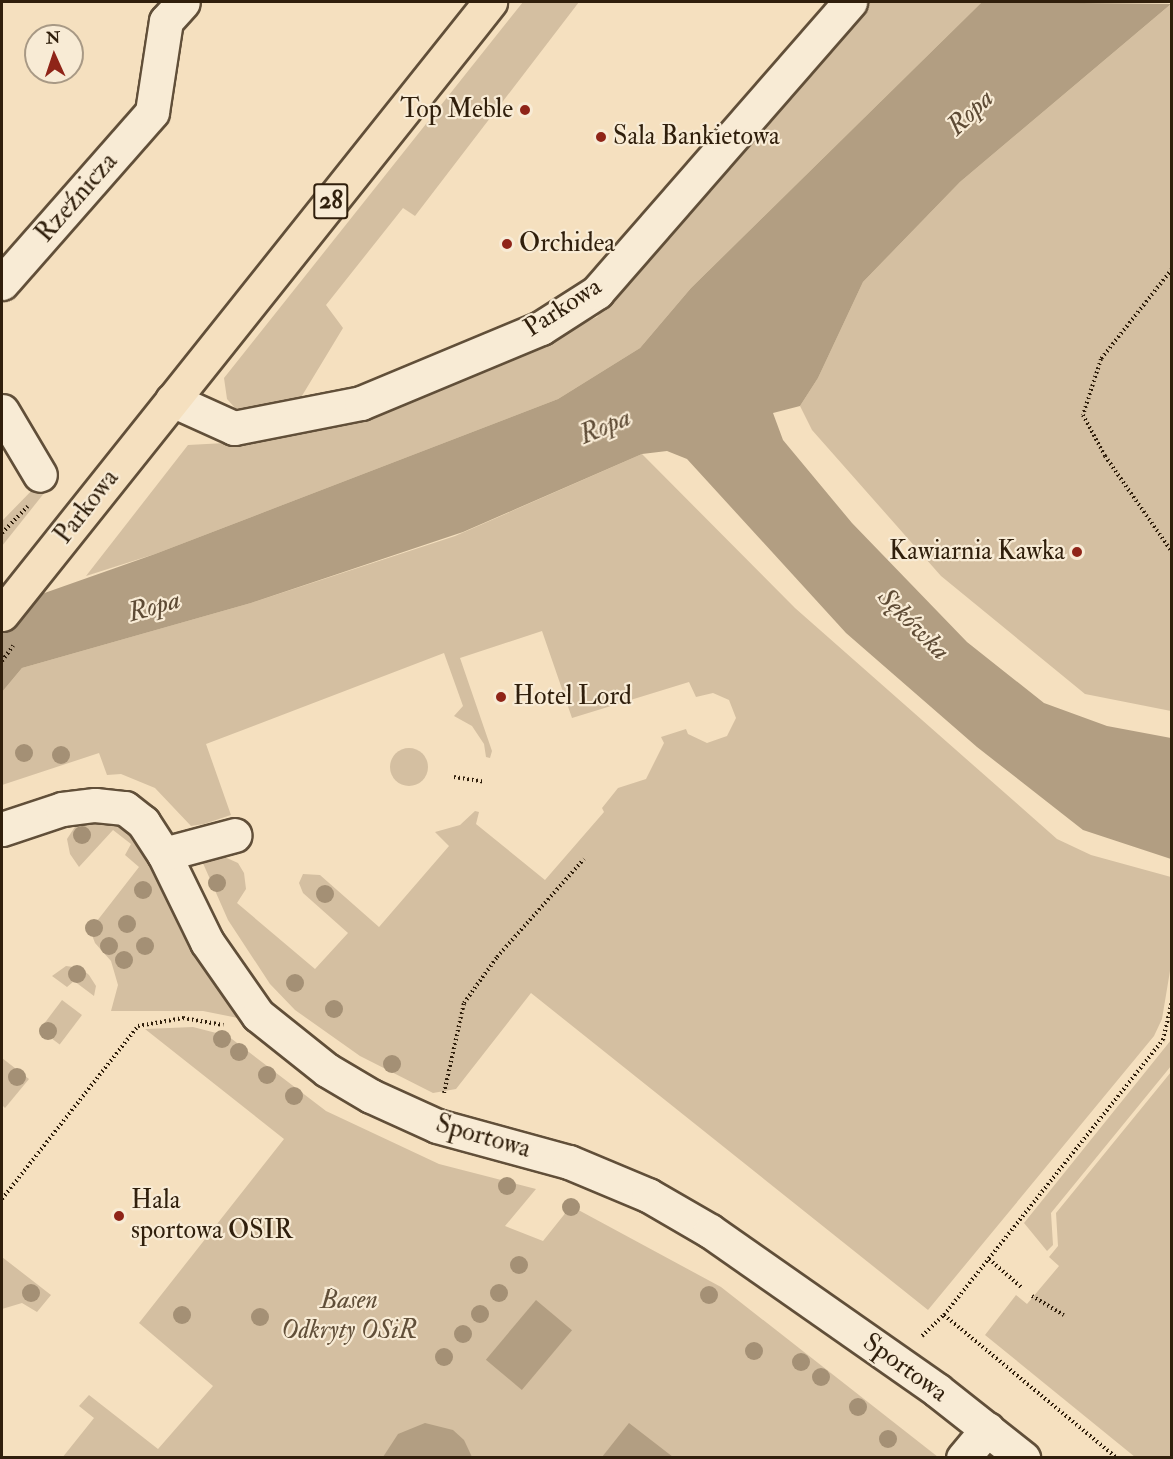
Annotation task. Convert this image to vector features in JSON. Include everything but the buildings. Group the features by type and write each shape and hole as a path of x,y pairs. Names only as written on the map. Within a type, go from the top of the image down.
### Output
{"main road":[{"name":"Parkowa","path":"2,614 490,2"}],"street":[{"name":"Rzeźnicza","path":"2,284 152,112 166,21 183,2"},
{"name":"Parkowa","path":"172,400 234,428 361,403 541,328 597,292 850,2"},
{"path":"2,411 37,487"},
{"name":"Sportowa","path":"2,829 62,809 94,805 125,808 143,822 164,854 207,942 258,1015 327,1070 371,1096 437,1126 569,1162 648,1195 710,1231 987,1429 1023,1458"},
{"path":"164,854 236,835"},
{"path":"963,1458 987,1429"}],"path":[{"path":"1172,269 1101,359 1083,415 1105,456 1172,552"},
{"path":"2,533 37,487"},
{"path":"454,777 485,782"},
{"path":"437,1126 464,1003 497,957 584,859"},
{"path":"917,1337 926,1336 944,1315 1163,1040 1172,1002"},
{"path":"2,1199 138,1026 183,1018 226,1026"},
{"path":"989,1259 1021,1287"},
{"path":"1032,1296 1064,1315"},
{"path":"944,1315 1117,1458"}],"green space":[{"path":"523,2 579,2 415,216 403,208 326,305 343,328 294,409 258,413 235,408 227,399 224,378"},
{"path":"861,2 982,2 691,288 640,348 558,399 155,554 86,576 188,445 244,442 328,428 493,365 597,317"},
{"path":"1171,4 1171,711 1085,694 941,576 812,430 800,406 818,378 863,282 960,182"},
{"path":"642,454 795,608 1057,839 1091,855 1171,877 1171,965 1162,1019 1154,1036 928,1310 531,993 456,1089 433,1093 360,1056 295,1010 270,984 228,920 202,861 218,854 238,863 244,873 246,889 237,903 315,969 348,933 303,893 299,883 303,874 320,875 379,927 449,846 435,832 460,825 475,811 479,812 476,824 545,880 604,812 602,808 618,788 646,779 664,743 661,737 686,729 688,734 707,743 727,736 736,718 729,700 713,693 696,697 689,682 572,718 542,631 460,658 492,751 490,758 486,757 484,744 472,726 454,716 463,706 444,653 206,744 231,815 204,824 191,826 155,788 121,774 107,775 99,753 2,785 2,692 22,668 251,603 455,536"},
{"path":"38,484 45,492 2,546 2,521"},
{"path":"409,748 422,754 428,767 422,780 409,786 396,780 390,767 396,754"},
{"path":"80,819 114,821 141,841 182,934 238,1018 203,1011 111,1011 118,985 111,961 95,943 90,930 139,867 125,855 131,844 113,830 79,867 70,854 67,839"},
{"path":"66,966 81,968 89,975 96,986 94,996 74,981 67,987 52,976"},
{"path":"62,1000 82,1015 60,1045 40,1030"},
{"name":"Basen Odkryty OSiR","path":"193,1027 228,1036 326,1111 439,1164 536,1189 505,1226 543,1241 571,1206 721,1287 938,1457 62,1458 94,1418 79,1406 89,1395 158,1449 213,1386 139,1323 284,1139 145,1029"},
{"path":"1171,1040 1171,1066 1051,1213 1053,1245 1047,1251 1024,1223"},
{"path":"2,1058 29,1079 5,1108 2,1105"},
{"path":"1171,1072 1171,1457 1135,1457 985,1335 1016,1295 1027,1304 1059,1266 1049,1257 1058,1246 1056,1213"},
{"path":"2,1257 51,1295 37,1312 22,1303 2,1309"}],"water":[{"path":"982,2 1171,4 960,182 863,282 818,378 800,406 773,413 783,440 852,523 967,642 1044,703 1107,726 1171,738 1171,859 1083,830 977,747 846,633 687,459 667,451 642,454 463,532 251,603 22,668 2,692 2,608 155,554 558,399 640,348 691,288"},
{"path":"536,1300 572,1330 522,1390 486,1360"},
{"path":"425,1423 453,1430 464,1440 472,1457 383,1457 398,1434"},
{"path":"629,1423 673,1457 602,1457"}],"place":[{"name":"Top Meble","path":"525,110"},
{"name":"Sala Bankietowa","path":"601,137"},
{"name":"Orchidea","path":"507,244"},
{"name":"Kawiarnia Kawka","path":"1077,552"},
{"name":"Hotel Lord","path":"501,697"},
{"name":"Hala sportowa OSIR","path":"119,1216"}],"water label":[{"name":"Ropa","path":"970,112"},
{"name":"Ropa","path":"605,426"},
{"name":"Ropa","path":"154,606"},
{"name":"Sękówka","path":"914,624"}]}
